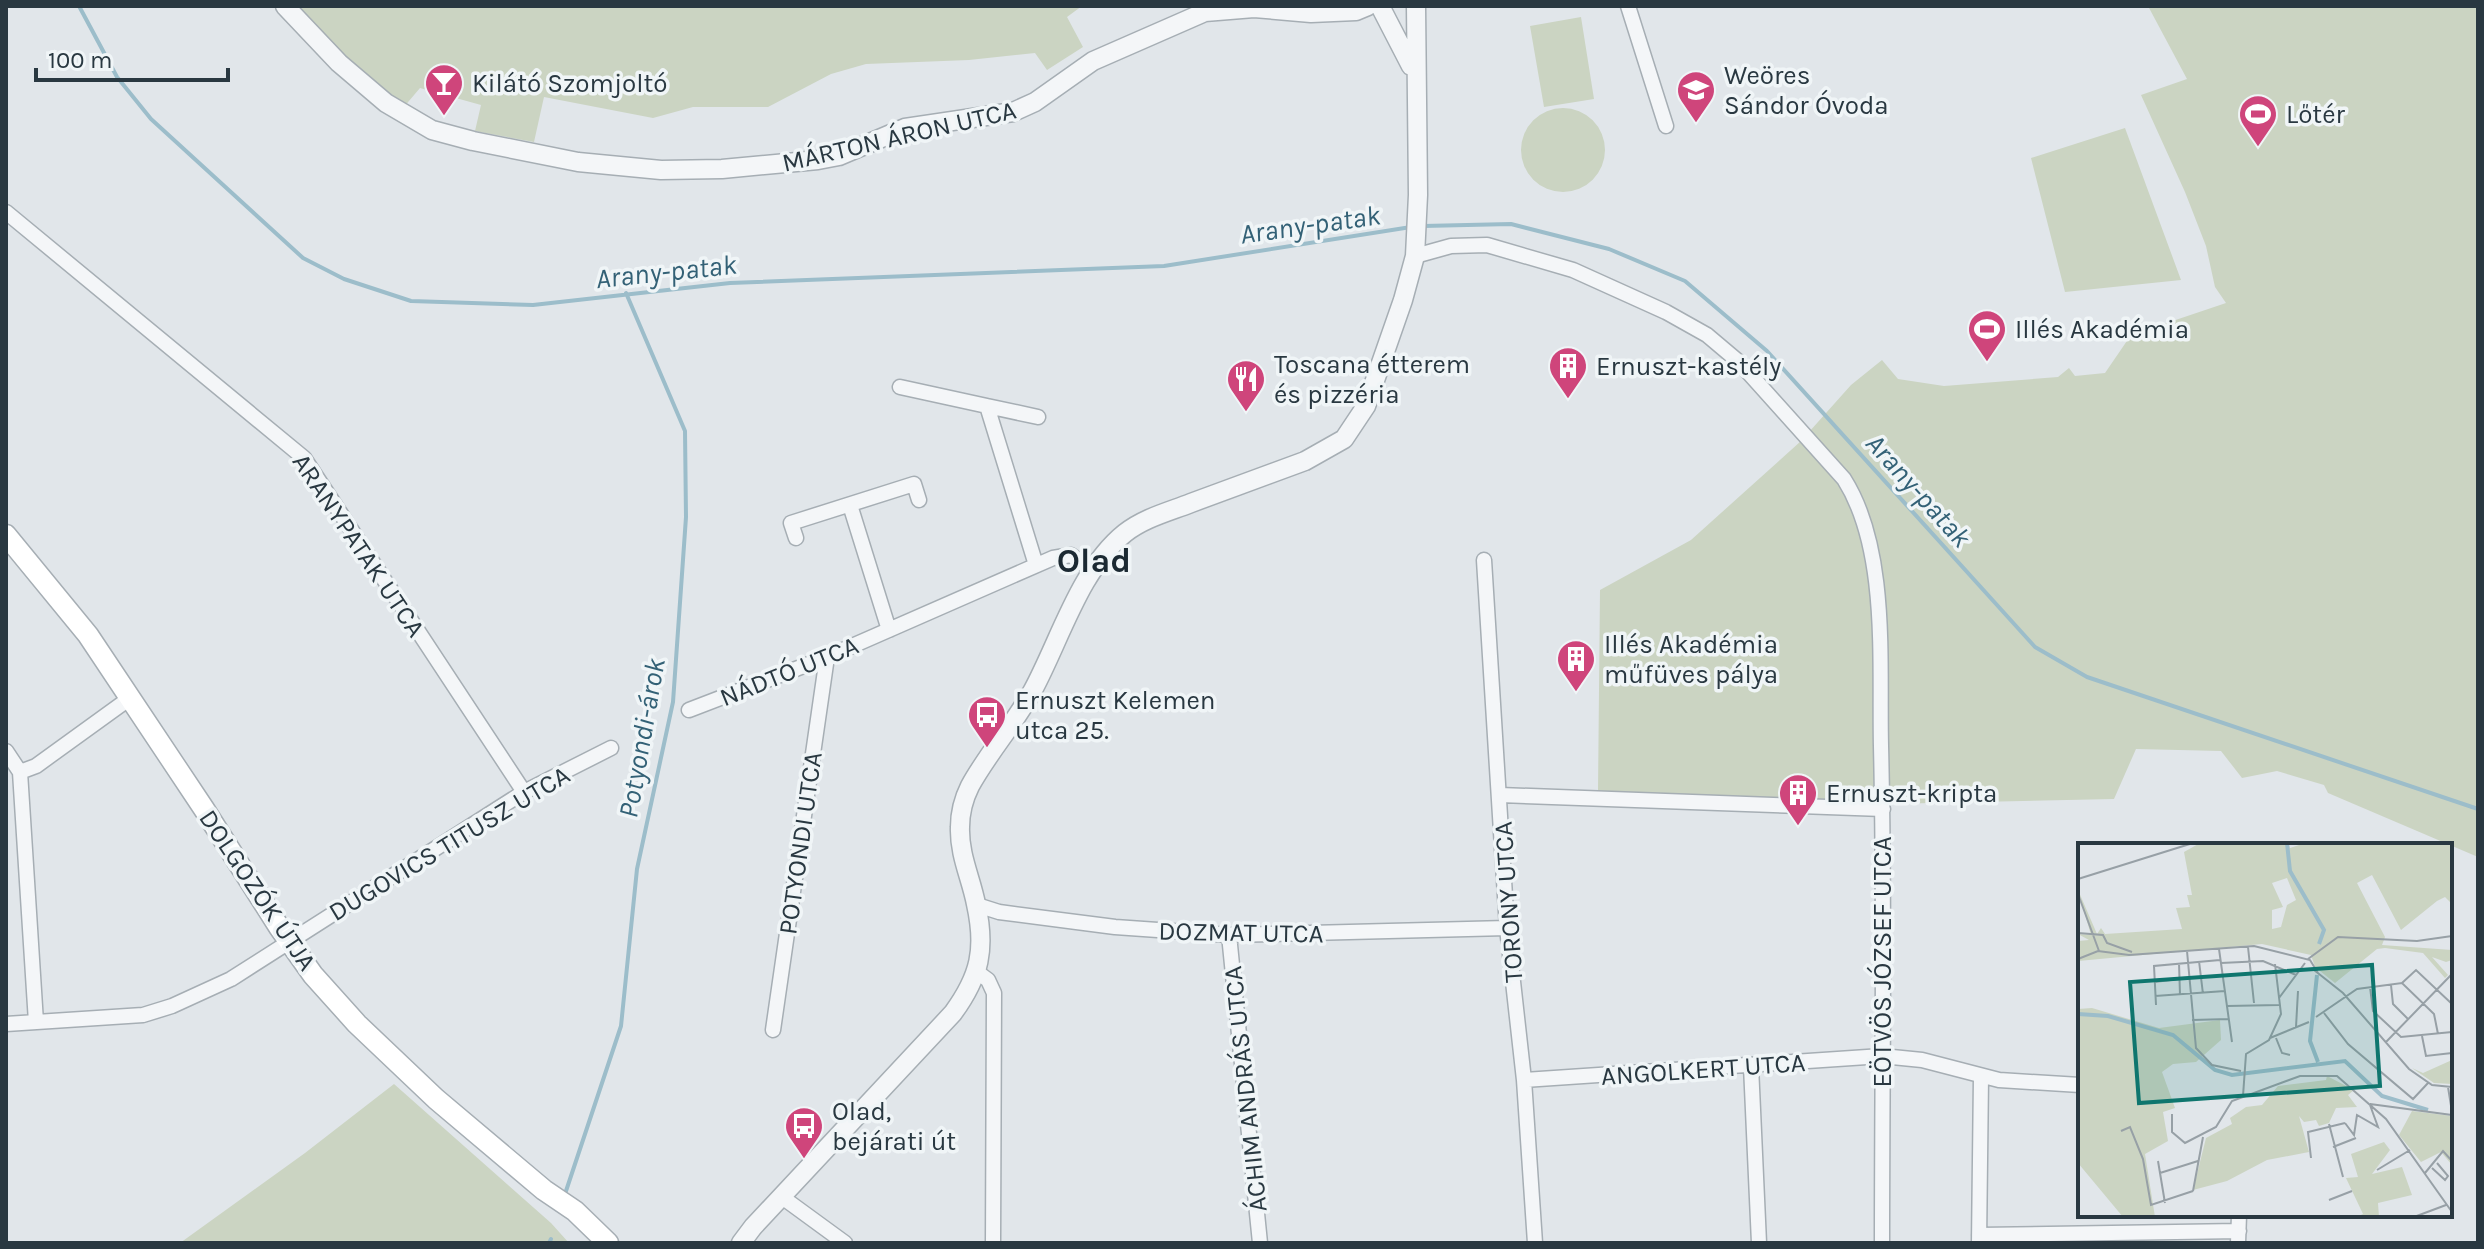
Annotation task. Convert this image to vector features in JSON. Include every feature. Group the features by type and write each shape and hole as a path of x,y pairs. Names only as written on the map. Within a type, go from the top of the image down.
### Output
{"main road":[{"name":"DOLGOZÓK ÚTJA","path":"6,535 88,635 313,975 382,1049 559,1202 595,1243"},
{"name":"DOLGOZÓK ÚTJA","path":"559,1202 575,1211 608,1243"}],"street":[{"name":"MÁRTON ÁRON UTCA","path":"285,6 339,63 386,103 416,123 456,137 615,167 722,169 795,164 839,156 905,128 1013,112 1044,96 1093,61 1205,12 1254,8 1311,13 1356,11 1368,6"},
{"path":"1380,6 1406,52 1415,76"},
{"path":"741,1243 953,1013 965,996 977,972 981,943 977,905 960,837 963,808 970,787 1033,690 1093,571 1109,548 1143,521 1305,461 1344,439 1366,406 1403,300 1415,251 1418,195 1416,6"},
{"path":"1628,6 1666,126"},
{"name":"ARANYPATAK UTCA","path":"6,212 304,458 524,792"},
{"name":"EÖTVÖS JÓZSEF UTCA","path":"1415,251 1487,245 1545,259 1666,312 1707,335 1739,362 1844,479 1863,517 1877,600 1883,809 1882,1243"},
{"path":"900,387 1038,417"},
{"path":"987,406 1036,565"},
{"path":"796,538 791,523 914,484 919,500"},
{"name":"NÁDTÓ UTCA","path":"850,505 889,630"},
{"name":"NÁDTÓ UTCA","path":"689,710 827,657 1053,558 1071,555 1093,571"},
{"name":"TORONY UTCA","path":"1484,560 1507,928 1524,1080 1535,1243"},
{"name":"POTYONDI UTCA","path":"773,1030 827,657"},
{"path":"20,772 36,766 130,698"},
{"name":"DUGOVICS TITUSZ UTCA","path":"6,1024 109,1019 143,1015 172,1006 231,979 524,792 611,748"},
{"path":"6,751 20,772 36,1022"},
{"path":"1500,795 1883,809"},
{"path":"6,812 24,811"},
{"name":"DOZMAT UTCA","path":"977,905 999,912 1115,927 1229,935 1507,928"},
{"name":"ÁCHIM ANDRÁS UTCA","path":"1229,935 1260,1243"},
{"path":"977,972 988,980 994,993 993,1243"},
{"name":"ANGOLKERT UTCA","path":"1524,1080 1882,1056 1922,1060 1981,1077 2035,1084 2078,1085"},
{"path":"1751,1066 1759,1243"},
{"path":"1981,1077 1979,1239 2238,1237 2239,1217"},
{"path":"782,1197 845,1243"},
{"path":"732,1243 753,1227"}],"green space":[{"path":"294,6 1082,6 1067,17 1083,47 1047,70 1035,53 969,60 866,64 831,74 768,107 693,107 653,118 544,97 534,142 475,131 481,105 420,88 403,108 345,61"},
{"path":"2148,6 2478,6 2478,857 2452,846 2452,843 2445,843 2328,793 2324,785 2277,771 2242,778 2221,751 2136,749 2114,799 1887,804 1598,791 1600,590 1691,540 1801,441 1851,385 1882,360 1898,379 1944,386 2058,377 2069,368 2075,376 2105,373 2131,335 2226,303 2215,287 2206,246 2141,95 2187,79"},
{"path":"1581,17 1594,99 1544,107 1530,26"},
{"path":"1563,108 1579,111 1593,120 1602,134 1605,150 1602,166 1593,180 1579,189 1563,192 1547,189 1533,180 1524,166 1521,150 1524,134 1533,120 1547,111"},
{"path":"2125,128 2181,280 2065,292 2031,158"},
{"path":"394,1084 551,1223 569,1243 180,1243 305,1153"}],"waterway":[{"name":"Arany-patak","path":"79,6 117,77 151,119 303,258 344,279 411,301 533,305 730,283 1164,266 1411,227"},
{"name":"Arany-patak","path":"1423,226 1511,224 1609,249 1685,281 1767,351 2035,647 2087,677 2478,809"},
{"name":"Potyondi-árok","path":"566,1191 621,1026 637,869 673,702 686,517 685,431 626,293"},
{"name":"Potyondi-árok","path":"549,1243 551,1239"}],"place":[{"name":"Kilátó Szomjoltó","path":"444,117"},
{"name":"Weöres Sándor Óvoda","path":"1696,124"},
{"name":"Lőtér","path":"2258,148"},
{"name":"Illés Akadémia","path":"1987,363"},
{"name":"Ernuszt-kastély","path":"1568,400"},
{"name":"Toscana étterem és pizzéria","path":"1246,413"},
{"name":"Illés Akadémia műfüves pálya","path":"1576,693"},
{"name":"Ernuszt Kelemen utca 25.","path":"987,749"},
{"name":"Ernuszt-kripta","path":"1798,827"},
{"name":"Olad, bejárati út","path":"804,1160"}],"district":[{"name":"Olad","path":"1094,560"}]}
